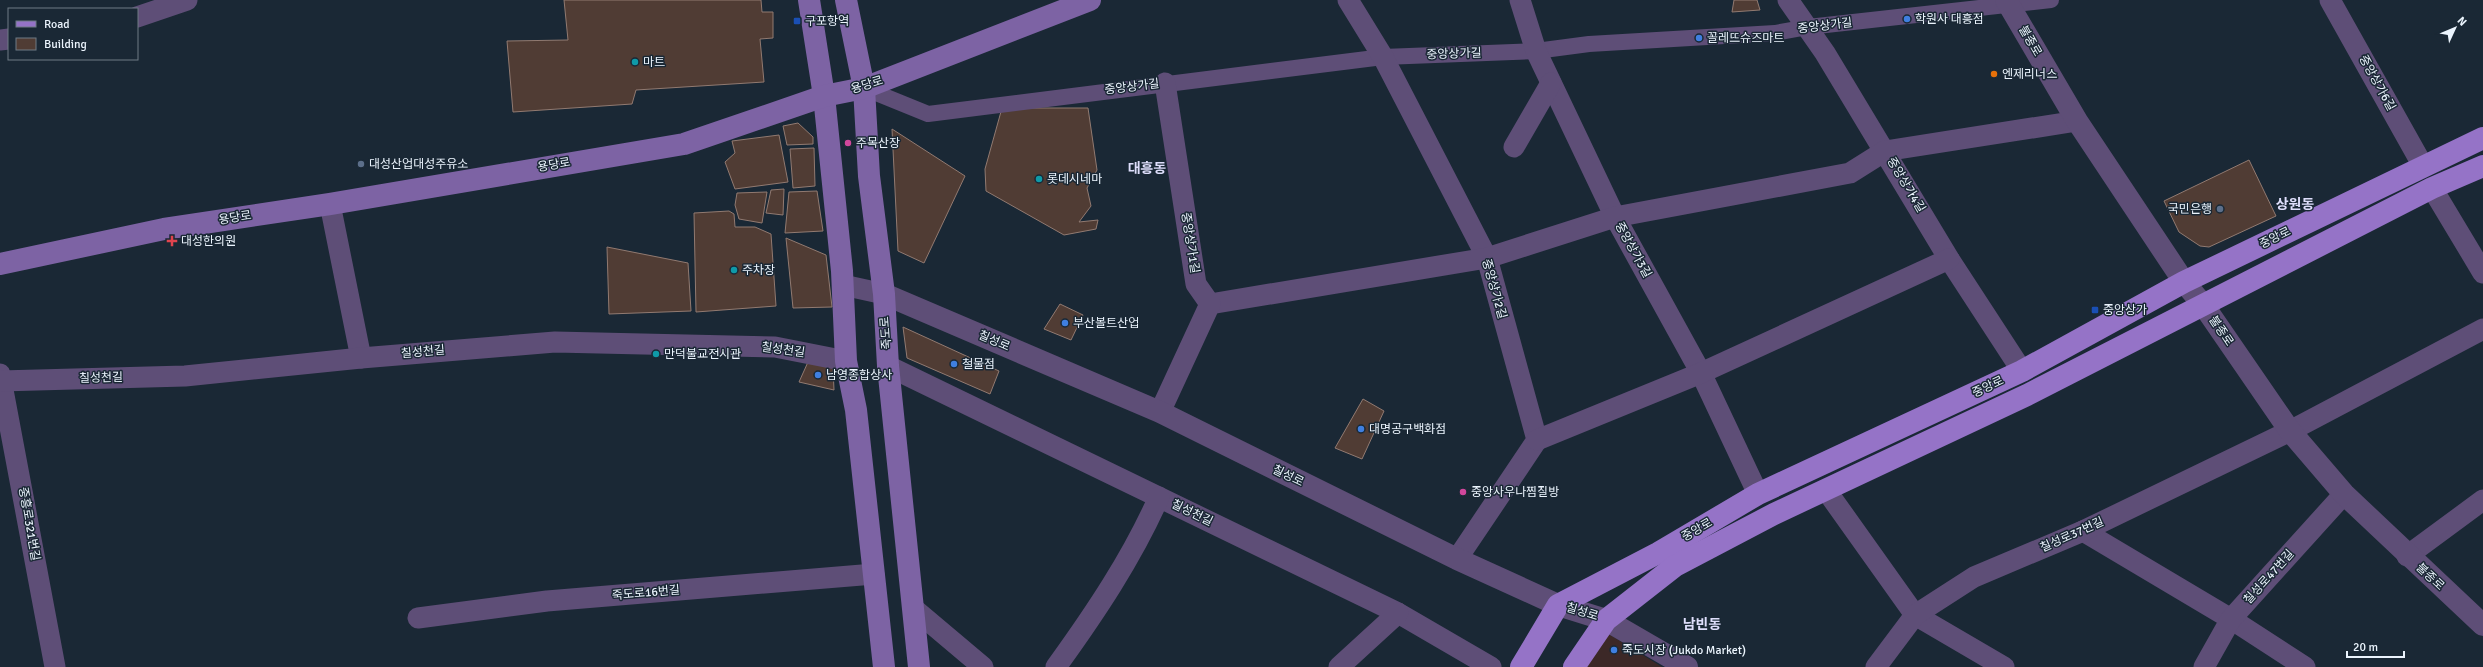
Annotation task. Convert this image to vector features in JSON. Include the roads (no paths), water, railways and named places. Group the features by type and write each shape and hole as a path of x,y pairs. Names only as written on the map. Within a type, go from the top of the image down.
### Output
{"main road":[{"path":"810,0 824,96 843,285 846,361 856,410 884,667"},
{"name":"죽도로","path":"846,0 864,88 869,176 884,294 888,366 919,667"},
{"name":"용당로","path":"0,264 164,229 330,204 684,144 824,96 864,88 1090,0"},
{"name":"중앙로","path":"1558,605 1658,553 1758,494 2022,371 2184,282 2483,138"},
{"name":"중앙로","path":"1574,667 1606,620 1675,566 1774,514 2027,394 2204,306 2432,188 2483,166"},
{"path":"1521,667 1558,605"}],"street":[{"path":"138,17 187,0"},
{"name":"중앙상가2길","path":"1348,0 1383,57 1487,258 1537,440"},
{"name":"중앙상가3길","path":"1520,0 1536,51 1615,217 1700,373 1758,494"},
{"name":"중앙상가4길","path":"1788,0 1808,27 1886,151 1949,259 2022,371"},
{"name":"중앙상가길","path":"864,88 928,114 1165,83 1383,57 1536,51 1589,44 1774,33 1808,27 2008,2 2051,0"},
{"name":"중앙상가6길","path":"2330,0 2423,166"},
{"name":"불종로","path":"2008,2 2077,121 2184,282 2204,306 2290,431 2344,494 2407,556 2483,625"},
{"name":"중앙상가1길","path":"1165,83 1196,284 1210,304"},
{"path":"1514,147 1551,83"},
{"path":"1160,412 1210,304 1487,258 1615,217 1850,173 1886,151 2077,121"},
{"path":"2432,188 2483,273"},
{"path":"330,204 361,358"},
{"path":"1457,559 1537,440 1700,373 1949,259"},
{"path":"843,285 884,294"},
{"name":"칠성로","path":"884,294 1160,412 1457,559 1558,605 1606,620 1687,667"},
{"name":"칠성로37번길","path":"1876,667 1915,615 1974,577 2083,531 2290,431 2483,330"},
{"name":"칠성천길","path":"1,379 185,376 361,358 555,342 775,347 846,361"},
{"name":"칠성천길","path":"888,366 1398,613 1491,667"},
{"name":"중흥로321번길","path":"1,379 55,667"},
{"path":"1826,490 1915,615 2004,667"},
{"name":"칠성로47번길","path":"2204,667 2231,619 2344,494"},
{"path":"1056,667 1083,630 1140,541 1159,497"},
{"path":"2407,556 2483,500"},
{"path":"2083,531 2231,619 2305,667"},
{"name":"죽도로16번길","path":"418,618 547,601 874,574"},
{"path":"913,608 984,667"},
{"path":"1339,667 1398,613"}],"place":[{"name":"학원사 대흥점","path":"1907,19"},
{"name":"구포항역","path":"797,21"},
{"name":"꼴레뜨슈즈마트","path":"1699,38"},
{"name":"마트","path":"635,62"},
{"name":"엔제리너스","path":"1994,74"},
{"name":"주목산장","path":"848,143"},
{"name":"대성산업대성주유소","path":"361,164"},
{"name":"롯데시네마","path":"1039,179"},
{"name":"국민은행","path":"2220,209"},
{"name":"대성한의원","path":"172,241"},
{"name":"주차장","path":"734,270"},
{"name":"중앙상가","path":"2095,310"},
{"name":"부산볼트산업","path":"1065,323"},
{"name":"만덕불교전시관","path":"656,354"},
{"name":"철물점","path":"954,364"},
{"name":"남영종합상사","path":"818,375"},
{"name":"대명공구백화점","path":"1361,429"},
{"name":"중앙사우나찜질방","path":"1463,492"},
{"name":"죽도시장 (Jukdo Market)","path":"1614,650"}],"district":[{"name":"대흥동","path":"1147,168"},
{"name":"상원동","path":"2295,204"},
{"name":"남빈동","path":"1702,624"}]}
